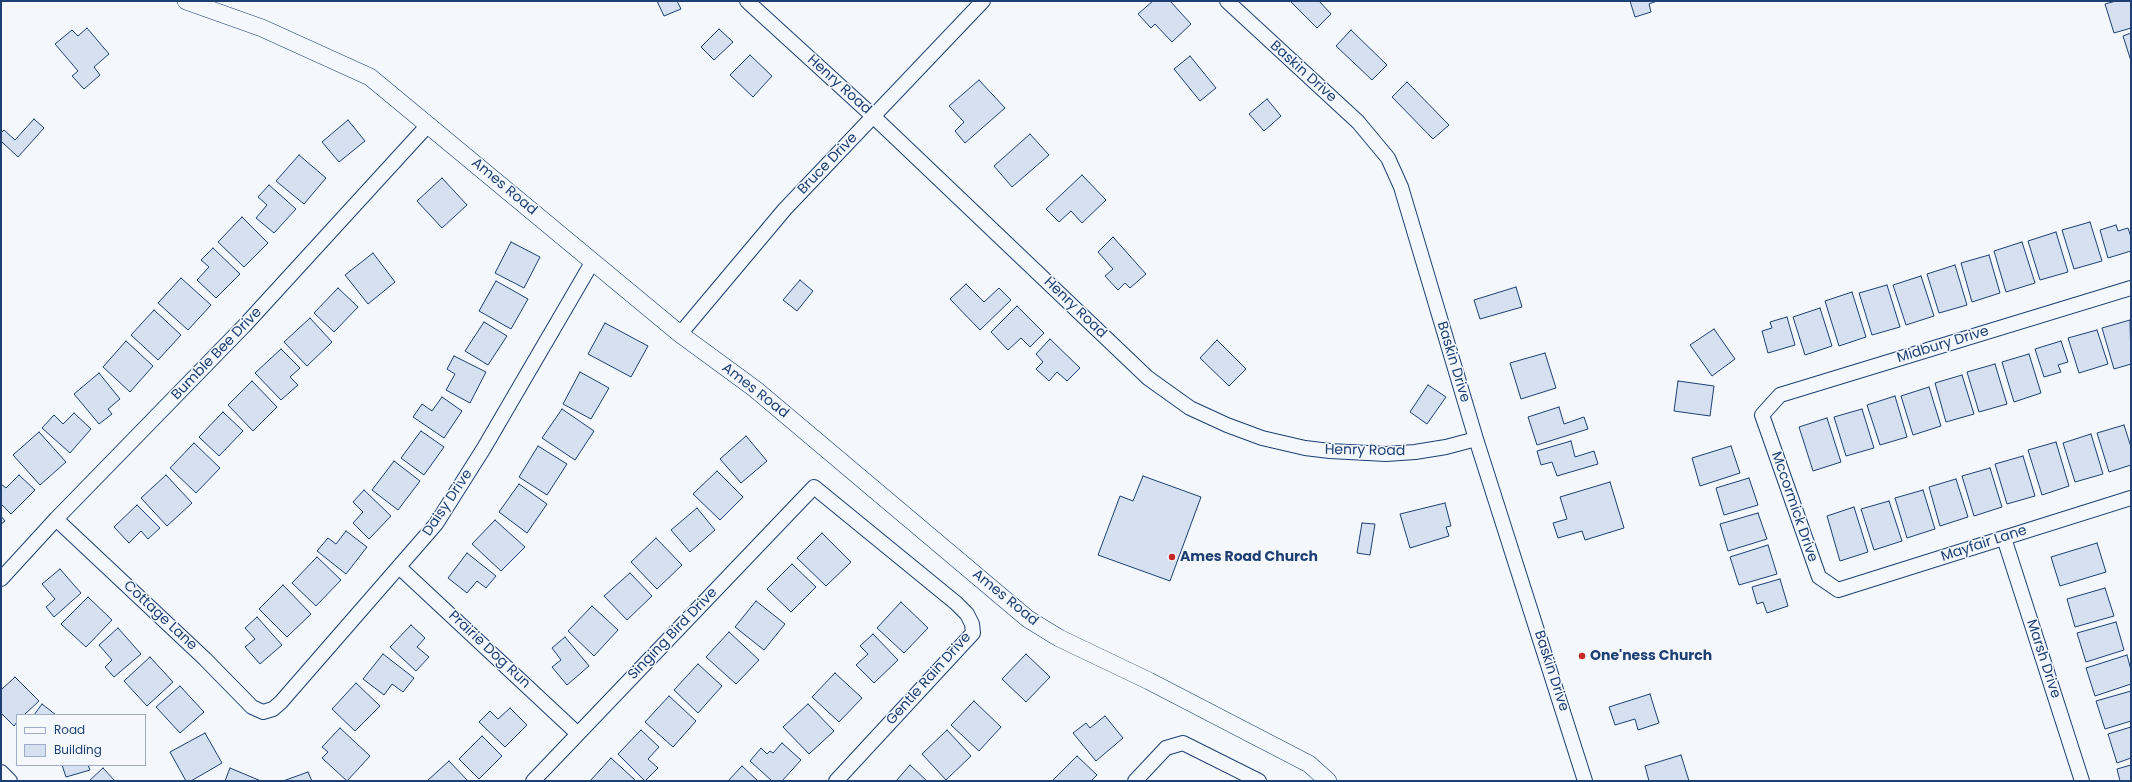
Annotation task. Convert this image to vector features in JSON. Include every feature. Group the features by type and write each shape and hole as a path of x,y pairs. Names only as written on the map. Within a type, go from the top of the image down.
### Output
{"street":[{"name":"Ames Road","path":"186,1 262,28 370,77 680,334 755,389 1028,619 1060,638 1149,681 1309,764 1328,781"},
{"name":"Henry Road","path":"747,1 874,116 1148,378 1190,408 1227,425 1262,438 1305,448 1330,451 1386,454 1416,452 1446,447 1476,439"},
{"name":"Bruce Drive","path":"680,334 785,209 983,1"},
{"name":"Baskin Drive","path":"1227,1 1358,122 1388,158 1401,187 1476,439 1585,781"},
{"name":"Bumble Bee Drive","path":"1,579 56,519 245,326 428,125"},
{"name":"Daisy Drive","path":"263,712 274,709 281,702 436,524 480,455 593,261"},
{"name":"Midbury Drive","path":"1762,415 1780,395 2131,288"},
{"name":"Mccormick Drive","path":"1762,415 1819,577 1838,590"},
{"name":"Singing Bird Drive","path":"533,781 814,487"},
{"name":"Gentle Rain Drive","path":"814,487 956,603 967,614 972,624 973,633 836,781"},
{"name":"Mayfair Lane","path":"1838,590 2131,498"},
{"name":"Cottage Lane","path":"56,519 205,659 252,707 263,712"},
{"name":"Marsh Drive","path":"2004,538 2082,781"},
{"name":"Prairie Dog Run","path":"399,567 578,734"},
{"path":"1135,781 1166,748 1183,743 1259,781"},
{"path":"1,772 10,781"}],"building":[{"path":"657,1 677,1 681,9 664,16"},
{"path":"1153,1 1170,1 1191,24 1172,42 1155,24 1151,28 1138,14"},
{"path":"1290,1 1319,1 1331,14 1317,28"},
{"path":"1630,1 1657,1 1649,4 1651,12 1635,17"},
{"path":"2116,1 2131,1 2131,28 2114,33 2105,4"},
{"path":"87,28 109,54 94,67 100,75 84,89 72,76 78,71 55,44 72,30 78,36"},
{"path":"719,29 733,42 714,60 701,47"},
{"path":"1351,30 1387,65 1372,80 1336,46"},
{"path":"2131,33 2131,61 2123,36"},
{"path":"750,55 772,76 753,97 730,75"},
{"path":"1190,56 1216,88 1200,101 1174,69"},
{"path":"979,80 1005,108 965,143 955,131 964,122 949,106"},
{"path":"1407,82 1449,125 1433,139 1392,97"},
{"path":"1267,99 1281,116 1264,131 1249,114"},
{"path":"34,119 44,128 18,157 1,141 1,133 4,130 15,140"},
{"path":"348,120 365,141 339,162 322,142"},
{"path":"1030,134 1049,155 1012,187 994,166"},
{"path":"299,155 326,178 304,204 276,181"},
{"path":"1082,175 1106,200 1082,223 1071,211 1059,222 1046,209"},
{"path":"442,178 467,205 442,228 417,201"},
{"path":"269,185 296,209 274,233 256,218 267,205 258,197"},
{"path":"242,217 268,243 244,267 218,242"},
{"path":"2090,222 2102,261 2074,269 2062,230"},
{"path":"2116,225 2118,231 2128,228 2131,237 2131,251 2108,258 2100,230"},
{"path":"2056,232 2068,272 2040,280 2028,241"},
{"path":"1113,237 1146,274 1130,288 1125,283 1118,290 1105,276 1113,269 1098,252"},
{"path":"511,242 540,257 524,288 495,273"},
{"path":"2022,242 2035,283 2006,292 1994,251"},
{"path":"213,248 240,274 216,298 197,280 209,267 201,260"},
{"path":"373,253 395,282 368,304 345,275"},
{"path":"1989,255 2000,293 1972,302 1961,263"},
{"path":"1955,265 1967,305 1939,313 1927,274"},
{"path":"1921,276 1934,316 1906,325 1893,285"},
{"path":"181,278 211,305 188,330 158,303"},
{"path":"800,280 813,291 797,311 783,300"},
{"path":"496,281 528,299 511,329 479,311"},
{"path":"966,284 984,302 999,288 1011,300 980,330 950,299"},
{"path":"1887,285 1900,327 1872,335 1859,293"},
{"path":"1516,287 1522,307 1480,319 1474,300"},
{"path":"338,288 358,307 334,332 314,313"},
{"path":"1852,292 1866,337 1839,346 1825,301"},
{"path":"1017,306 1044,333 1030,347 1021,338 1008,350 991,332"},
{"path":"1820,308 1832,346 1805,355 1793,317"},
{"path":"154,310 181,335 158,360 131,335"},
{"path":"1787,317 1795,345 1768,353 1762,331 1772,328 1770,322"},
{"path":"310,318 332,342 307,366 284,342"},
{"path":"2130,320 2131,364 2114,369 2102,328"},
{"path":"484,322 507,336 488,365 465,351"},
{"path":"605,323 648,346 631,377 588,354"},
{"path":"1714,329 1735,359 1712,376 1690,345"},
{"path":"2097,330 2108,364 2079,373 2068,338"},
{"path":"1050,339 1080,368 1067,381 1057,372 1049,381 1036,369 1043,362 1036,354"},
{"path":"1217,340 1246,369 1229,386 1200,358"},
{"path":"126,341 153,366 130,392 103,367"},
{"path":"2061,341 2068,362 2058,365 2061,372 2044,377 2035,349"},
{"path":"281,349 300,368 290,377 298,385 281,400 255,373"},
{"path":"1545,353 1556,388 1521,399 1510,363"},
{"path":"2029,354 2041,393 2014,402 2002,362"},
{"path":"454,356 486,372 470,403 446,390 455,374 447,369"},
{"path":"1995,364 2007,404 1979,412 1967,372"},
{"path":"580,372 609,388 591,419 563,404"},
{"path":"99,373 120,399 108,409 112,414 99,424 74,394"},
{"path":"1962,375 1974,414 1946,422 1935,383"},
{"path":"252,381 277,407 253,431 228,405"},
{"path":"1678,381 1714,386 1710,416 1674,411"},
{"path":"1428,385 1446,397 1427,424 1410,412"},
{"path":"1929,387 1941,426 1913,435 1901,396"},
{"path":"1895,396 1907,437 1880,445 1867,405"},
{"path":"442,397 462,411 444,438 413,417 422,404 432,411"},
{"path":"1559,407 1564,424 1584,417 1588,429 1537,445 1528,417"},
{"path":"562,409 594,431 575,460 542,438"},
{"path":"1862,409 1874,448 1846,456 1834,417"},
{"path":"223,412 243,431 219,456 199,437"},
{"path":"74,413 91,429 70,453 42,428 54,415 63,424"},
{"path":"1827,418 1841,462 1813,471 1799,427"},
{"path":"2124,425 2131,447 2131,465 2109,472 2097,433"},
{"path":"421,431 444,447 424,475 401,458"},
{"path":"39,432 66,462 40,485 13,455"},
{"path":"2091,434 2103,474 2075,482 2063,443"},
{"path":"746,436 767,461 741,483 720,459"},
{"path":"1571,441 1575,457 1594,451 1598,464 1557,476 1552,462 1541,465 1537,451"},
{"path":"2056,442 2069,486 2042,495 2028,450"},
{"path":"194,443 220,468 196,493 170,468"},
{"path":"538,446 567,464 547,495 519,477"},
{"path":"1731,446 1740,473 1700,486 1692,458"},
{"path":"2023,456 2035,496 2007,504 1995,464"},
{"path":"394,461 420,481 398,510 372,490"},
{"path":"1990,468 2002,507 1974,516 1962,476"},
{"path":"717,471 743,497 720,520 693,494"},
{"path":"19,475 35,490 11,514 1,504 1,484 6,488"},
{"path":"166,475 192,503 167,526 141,498"},
{"path":"1143,476 1201,497 1170,581 1098,555 1120,496 1133,501"},
{"path":"1749,478 1758,505 1724,515 1716,488"},
{"path":"1956,479 1968,517 1940,526 1929,487"},
{"path":"1610,482 1624,528 1585,540 1582,531 1558,538 1553,523 1567,519 1560,497"},
{"path":"519,484 547,504 527,533 499,512"},
{"path":"364,490 391,516 369,539 353,523 363,512 353,502"},
{"path":"1923,490 1935,529 1907,538 1895,498"},
{"path":"1889,501 1902,541 1874,550 1861,509"},
{"path":"1445,503 1451,526 1446,527 1449,536 1410,548 1400,514"},
{"path":"137,505 160,528 148,539 141,531 129,543 114,527"},
{"path":"1854,507 1868,552 1840,561 1827,516"},
{"path":"697,508 715,530 690,552 671,530"},
{"path":"1758,513 1767,539 1728,551 1720,524"},
{"path":"1,516 5,521 1,524"},
{"path":"495,520 525,547 501,571 472,544"},
{"path":"1362,523 1375,524 1370,555 1357,553"},
{"path":"346,531 367,547 346,574 317,551 328,538 336,544"},
{"path":"822,533 851,562 826,586 797,558"},
{"path":"656,538 682,565 657,589 631,562"},
{"path":"2097,543 2106,572 2060,586 2051,557"},
{"path":"1768,545 1777,574 1739,585 1730,557"},
{"path":"467,553 496,576 486,588 477,581 467,593 448,578"},
{"path":"317,557 341,580 316,606 292,583"},
{"path":"792,564 816,587 791,612 767,589"},
{"path":"60,569 81,593 54,617 46,607 55,599 42,584"},
{"path":"630,573 652,596 627,620 604,596"},
{"path":"1780,579 1788,606 1767,613 1763,602 1757,604 1752,587"},
{"path":"283,585 311,614 287,637 259,609"},
{"path":"2105,588 2114,616 2075,627 2067,599"},
{"path":"88,597 112,620 86,647 61,624"},
{"path":"756,601 785,624 764,650 735,627"},
{"path":"901,602 928,628 904,653 877,628"},
{"path":"592,606 618,630 594,656 568,631"},
{"path":"257,617 282,645 260,664 245,647 255,639 245,628"},
{"path":"2116,622 2124,650 2086,662 2077,633"},
{"path":"411,625 425,638 417,647 429,657 416,671 390,647"},
{"path":"118,628 141,654 114,677 105,667 112,660 99,645"},
{"path":"729,632 759,660 736,684 706,657"},
{"path":"873,634 898,660 874,683 856,665 868,654 860,646"},
{"path":"565,637 589,666 567,685 552,667 561,660 552,648"},
{"path":"383,654 414,678 403,692 392,684 384,695 363,679"},
{"path":"1026,654 1050,677 1026,702 1002,679"},
{"path":"2127,655 2131,670 2131,684 2095,696 2086,668"},
{"path":"150,657 173,682 147,706 124,681"},
{"path":"698,664 722,686 698,713 674,690"},
{"path":"835,673 862,698 839,722 812,697"},
{"path":"15,677 39,701 25,714 16,714 16,723 14,726 1,713 1,690"},
{"path":"356,683 380,706 355,731 332,709"},
{"path":"180,686 204,712 180,733 156,707"},
{"path":"2131,691 2131,721 2105,729 2096,701"},
{"path":"1650,694 1659,723 1638,730 1635,719 1615,725 1609,707"},
{"path":"669,696 696,721 673,747 645,722"},
{"path":"974,701 1001,727 979,751 951,725"},
{"path":"42,704 55,714 35,714"},
{"path":"808,704 834,731 809,754 783,727"},
{"path":"510,708 527,725 505,747 479,722 490,711 498,719"},
{"path":"1105,716 1123,738 1096,761 1073,733 1086,723 1090,728"},
{"path":"2131,727 2131,758 2117,763 2108,734"},
{"path":"340,728 370,756 347,781 322,758 328,752 322,747"},
{"path":"641,730 659,747 648,759 658,768 645,781 618,754"},
{"path":"947,730 971,756 946,780 922,754"},
{"path":"205,733 222,763 191,781 186,781 170,752"},
{"path":"482,736 502,756 479,779 459,759"},
{"path":"782,743 801,760 782,781 772,781 750,761 761,748 767,754 770,751 773,753"},
{"path":"1681,755 1689,781 1649,781 1645,766"},
{"path":"1077,756 1097,775 1091,781 1054,781 1053,780"},
{"path":"611,758 635,780 590,781"},
{"path":"449,761 468,781 427,781"},
{"path":"910,765 927,781 896,781"},
{"path":"2131,765 2131,781 2120,781 2117,769"},
{"path":"62,766 88,766 90,770 66,777"},
{"path":"742,766 758,781 728,781"},
{"path":"103,768 115,781 89,781"},
{"path":"230,768 261,781 225,781"},
{"path":"308,772 312,781 283,781"}],"place":[{"name":"Ames Road Church","path":"1172,557"},
{"name":"One'ness Church","path":"1582,656"}]}
